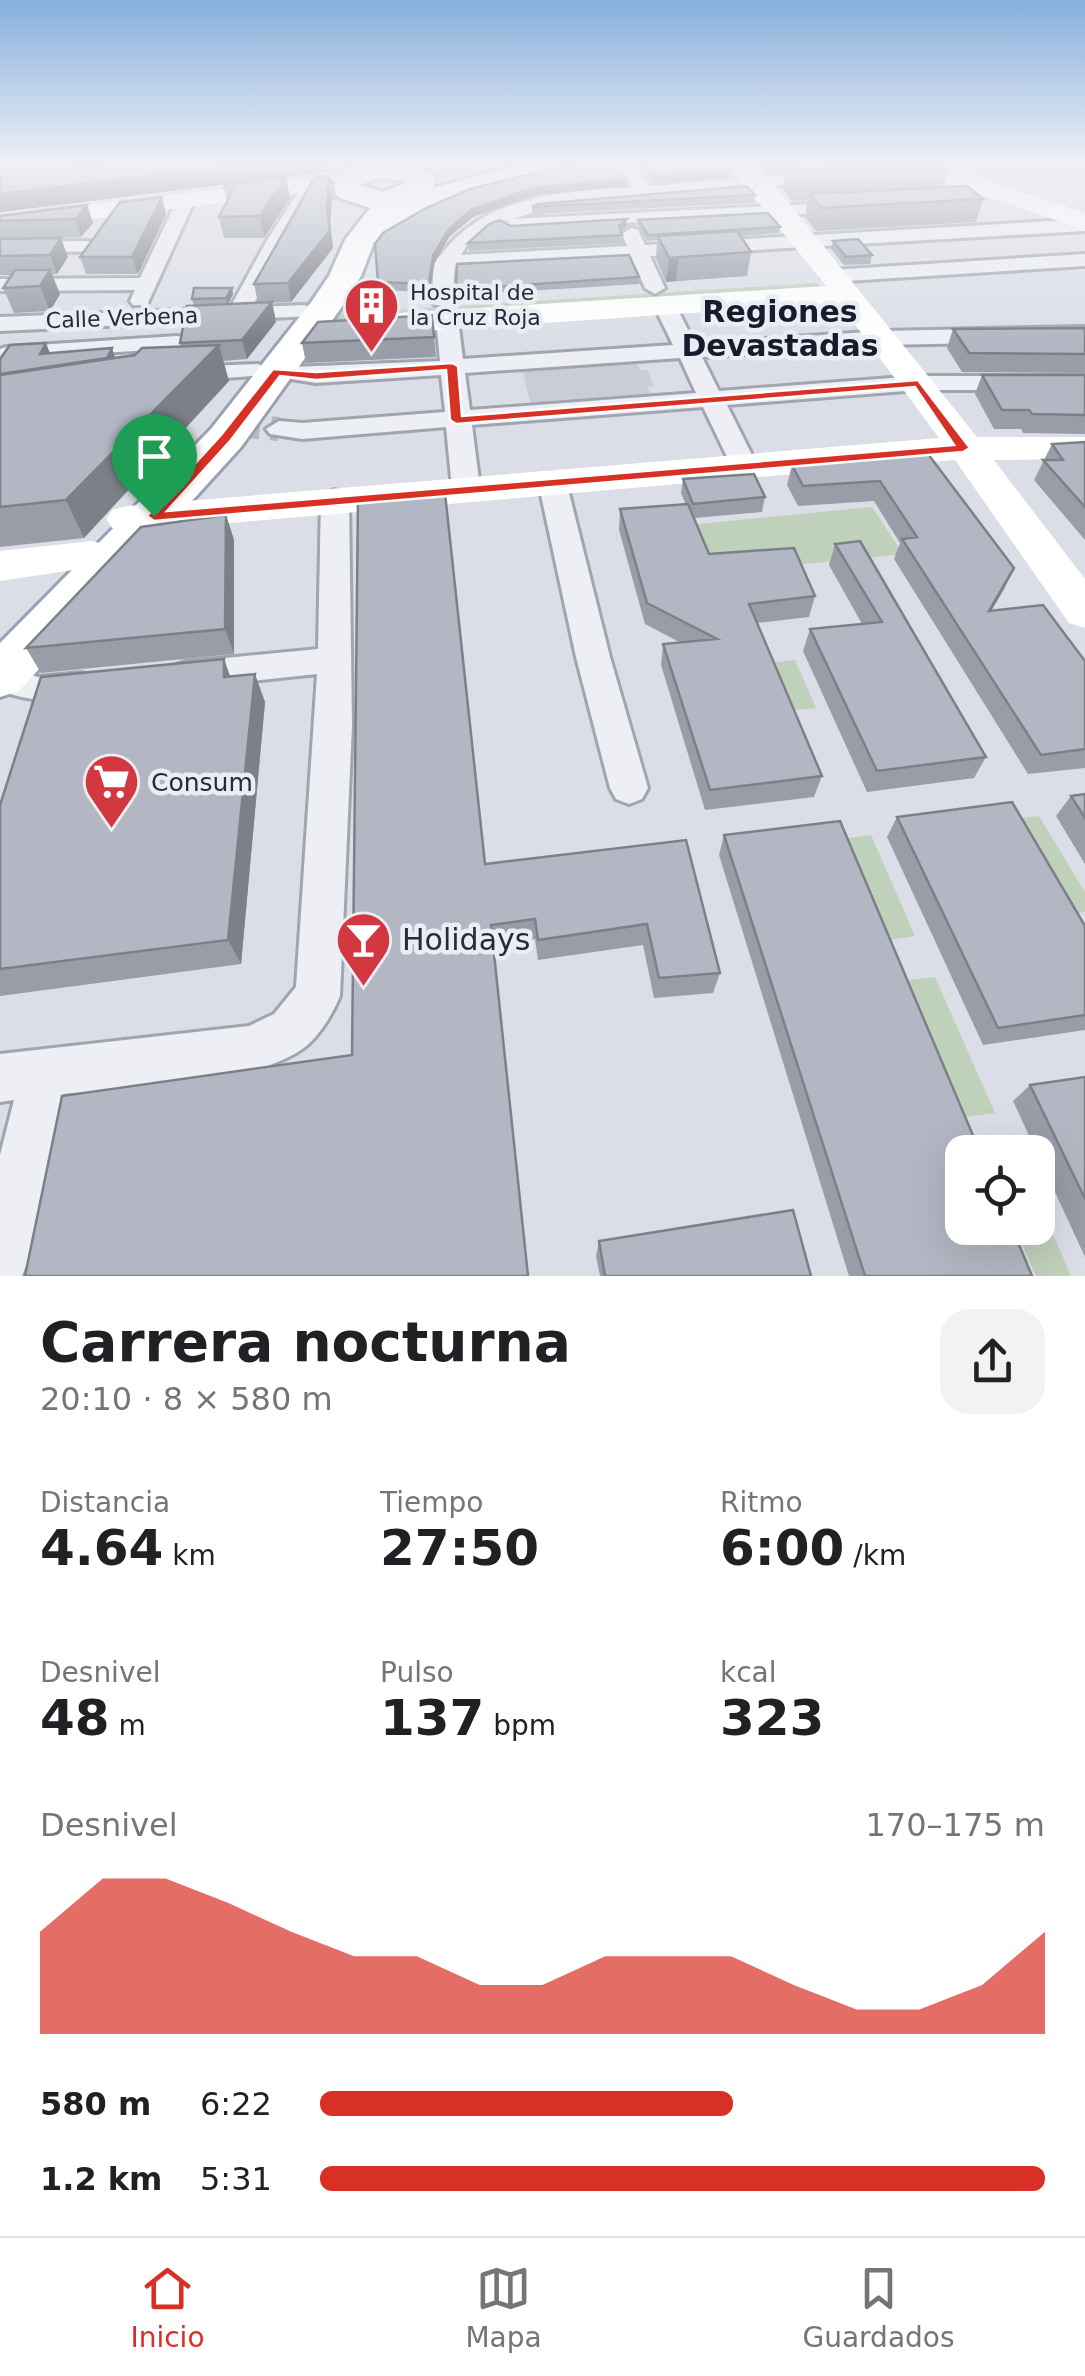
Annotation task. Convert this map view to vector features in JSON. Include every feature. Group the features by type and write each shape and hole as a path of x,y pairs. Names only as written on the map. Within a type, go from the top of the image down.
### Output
{"main road":[{"path":"312,316 359,222"},
{"path":"0,678 141,518 226,438 268,371 312,316 360,240 364,222"},
{"path":"360,240 390,222"},
{"path":"0,648 92,556 141,518"}],"street":[{"path":"65,286 88,247 109,222"},
{"path":"134,318 176,222"},
{"path":"238,313 287,222"},
{"path":"466,488 444,311 444,262 459,240 502,222"},
{"path":"625,222 744,465"},
{"path":"789,222 918,384 1085,612"},
{"path":"444,262 1085,224"},
{"path":"0,248 88,247"},
{"path":"312,316 838,285 1085,260"},
{"path":"0,284 147,284"},
{"path":"0,321 25,285"},
{"name":"Calle Verbena","path":"0,321 238,313 312,316"},
{"path":"180,316 169,374 268,371 316,376 881,338 1085,334"},
{"path":"2,358 26,322"},
{"path":"2,358 176,343"},
{"path":"53,381 68,351"},
{"path":"279,429 302,431 918,384 1085,383"},
{"path":"141,518 963,448 1085,448"},
{"path":"552,481 592,657 630,788"},
{"path":"0,1263 22,1076 252,1049 290,1030 318,996 335,660 335,499"},
{"path":"0,566 92,556"},
{"path":"160,677 335,660"},
{"path":"0,678 38,690 121,682"}],"shaded area":[{"path":"636,360 640,370 647,370 654,386 648,387 652,397 531,406 522,368"}],"green space":[{"path":"816,283 827,291 324,324 333,314"},
{"path":"872,507 903,554 710,574 689,525"},
{"path":"795,660 816,708 792,710 772,663"},
{"path":"1039,816 1085,892 1085,912 1069,914 1012,819"},
{"path":"871,835 915,936 889,940 848,838"},
{"path":"935,977 995,1113 966,1117 908,980"},
{"path":"1055,1239 1071,1276 1036,1276 1022,1245 1055,1245"}],"building":[{"path":"106,222 150,222 132,257 80,257"},
{"path":"290,222 329,222 330,230 288,283 254,284"},
{"path":"403,222 458,222 433,256 429,284 378,282 375,244 383,233"},
{"path":"503,222 511,226 624,222 619,226 622,235 468,243 489,224"},
{"path":"639,222 775,222 780,227 648,235"},
{"path":"737,231 751,252 669,258 658,236"},
{"path":"61,238 50,255 0,256 0,239"},
{"path":"858,239 872,255 846,257 833,241"},
{"path":"629,255 639,277 456,286 457,264"},
{"path":"15,270 50,270 40,286 3,288"},
{"path":"194,288 232,288 226,298 192,299"},
{"path":"272,302 242,340 180,343 187,306"},
{"path":"432,315 434,337 302,343 318,322"},
{"path":"1085,328 1085,354 969,353 953,329"},
{"path":"46,343 40,354 112,348 107,358 0,374 0,359 10,345"},
{"path":"219,345 66,500 0,507 0,375 135,355 142,348"},
{"path":"982,375 1085,375 1085,415 1002,410"},
{"path":"1085,442 1085,507 1043,460 1063,460 1052,444"},
{"path":"925,450 1014,568 989,611 1043,605 1085,661 1085,749 1041,755 902,539 917,537 880,481 803,486 792,465 878,459 876,455"},
{"path":"754,474 765,497 693,504 683,479"},
{"path":"445,493 485,864 686,840 720,973 659,978 647,924 538,940 535,919 491,925 528,1276 25,1276 62,1096 352,1055 358,500"},
{"path":"688,504 709,554 794,548 815,596 749,604 822,776 710,790 663,644 717,639 647,603 620,509"},
{"path":"226,515 225,629 26,648 141,527"},
{"path":"860,541 986,757 877,771 810,629 882,622 835,544"},
{"path":"224,659 224,677 255,674 228,940 0,969 0,805 41,677"},
{"path":"1085,794 1085,818 1071,796"},
{"path":"1012,802 1085,926 1085,1015 998,1028 897,817"},
{"path":"840,821 973,1135 945,1135 945,1245 1019,1245 1032,1276 865,1276 724,835"},
{"path":"1085,1077 1085,1199 1055,1135 1030,1085"},
{"path":"793,1210 811,1276 605,1276 599,1241"}],"tunnel":[{"path":"236,425 279,429"}],"place":[{"name":"Hospital de la Cruz Roja","path":"371,354"},
{"name":"Consum","path":"112,831"},
{"name":"Holidays","path":"363,988"}],"district":[{"name":"Regiones Devastadas","path":"780,328"}],"route":[{"path":"452,366 456,420 918,384 963,448 916,450 154,516 226,438 277,372 316,376 452,366"}]}
